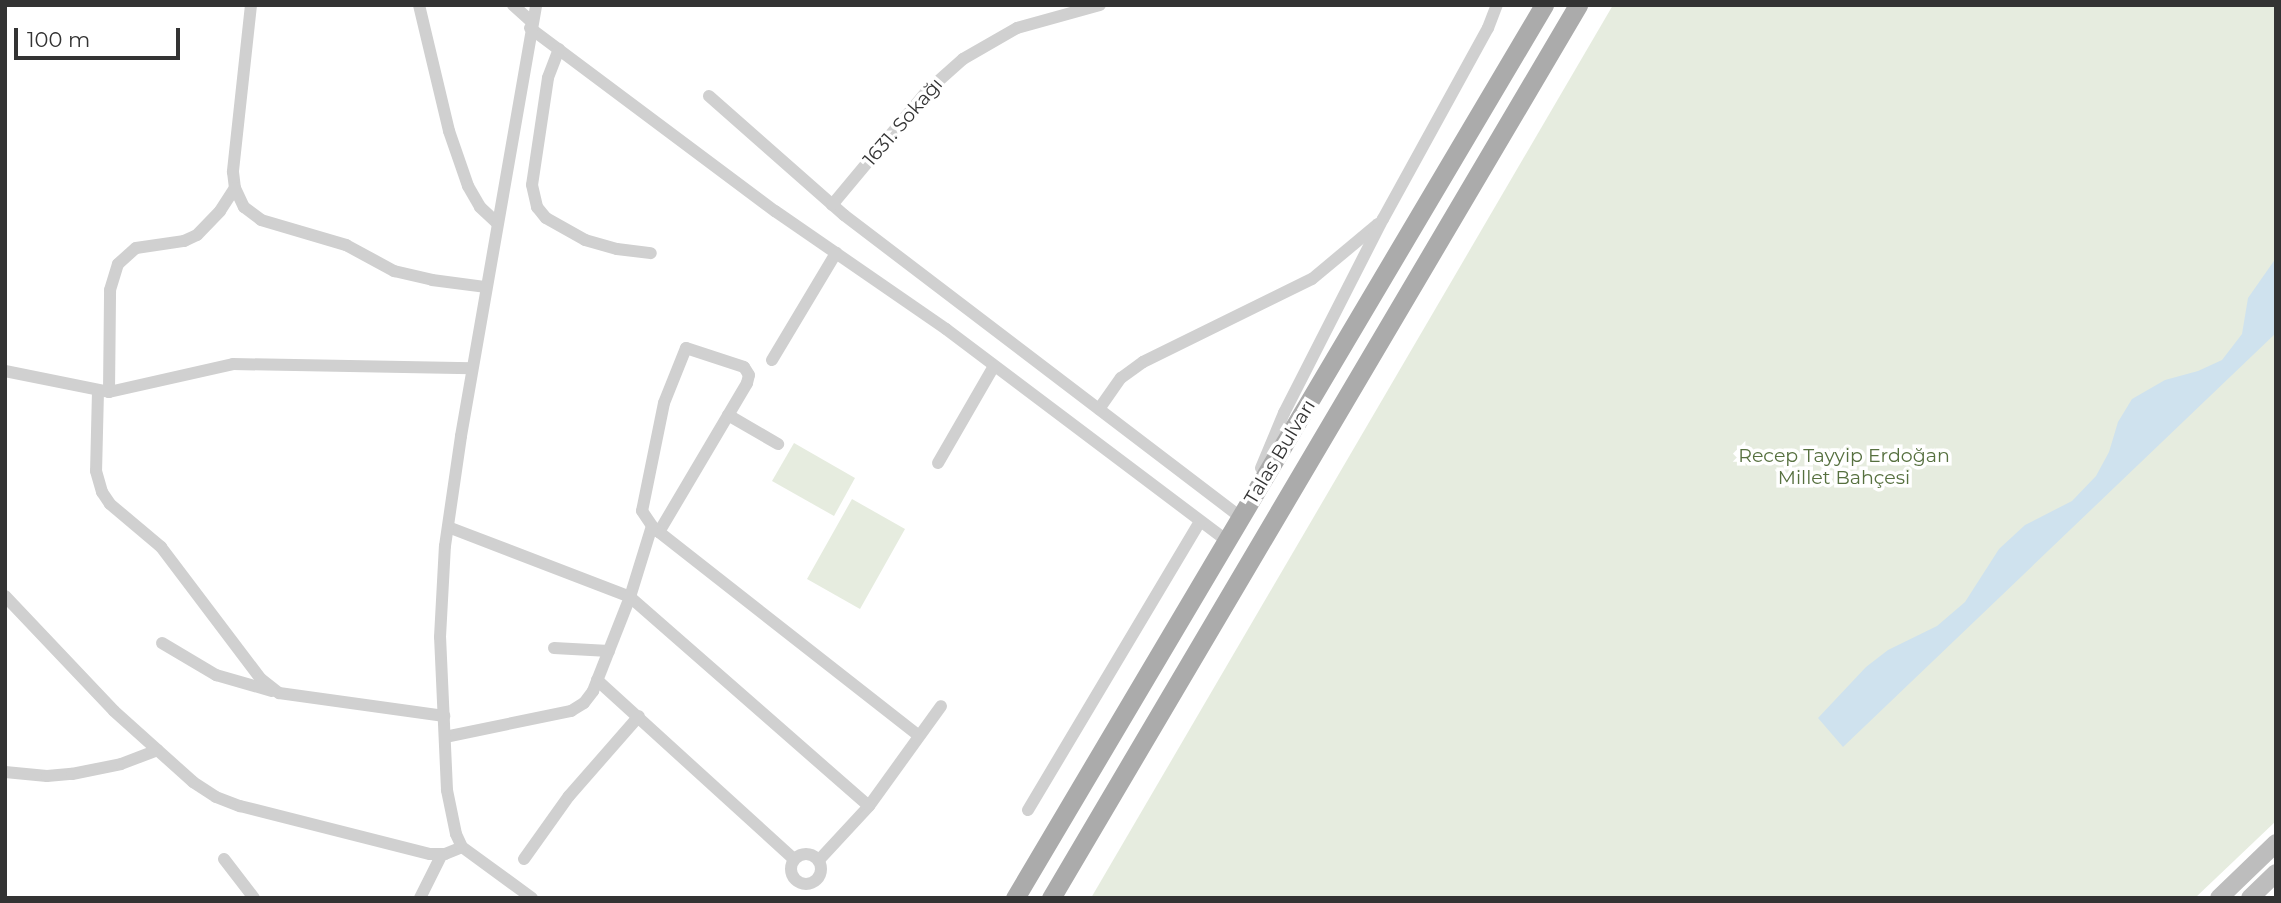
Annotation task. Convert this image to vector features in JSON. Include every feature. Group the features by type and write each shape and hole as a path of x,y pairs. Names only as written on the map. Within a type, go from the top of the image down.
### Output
{"main road":[{"name":"Talas Bulvarı","path":"1015,898 1544,5"},
{"name":"Talas Bulvarı","path":"1051,898 1578,5"},
{"path":"1066,898 1591,5"}],"street":[{"path":"251,5 236,133 234,188 220,211 197,235 184,241 136,248 118,264 110,290 96,471 102,492 110,504 161,547 254,671 279,693"},
{"path":"419,5 449,131 468,186 480,207 496,222"},
{"path":"513,5 559,49 994,366 1227,541"},
{"path":"532,898 462,846 449,798 443,716 441,607 448,527 472,368 536,5"},
{"name":"1631. Sokağı","path":"832,205 926,92 963,59 1017,28 1100,5"},
{"path":"709,96 832,205 1241,517 1284,413 1383,219 1488,28 1497,5"},
{"path":"559,49 548,78 534,172 533,193 537,207 546,218 585,240 617,249 651,253"},
{"path":"234,188 244,207 261,220 346,245 394,271 432,281 485,287"},
{"path":"1099,409 1121,378 1143,362 1312,279 1383,219"},
{"path":"772,360 836,253"},
{"path":"445,737 570,711 589,697 655,529 749,379 748,372 741,366 685,348 664,403 642,511 655,529 919,736"},
{"path":"5,372 104,391 233,364 472,368"},
{"path":"938,463 994,366"},
{"path":"728,415 778,444"},
{"path":"1028,810 1200,520"},
{"path":"448,527 630,597 869,806"},
{"path":"5,596 114,711 193,782 228,802 356,836 442,854 462,846"},
{"path":"162,643 216,675 279,693 443,716"},
{"path":"554,648 609,651"},
{"path":"597,680 794,859"},
{"path":"819,860 807,853 794,859 791,869 794,878 808,884 820,876 819,860 869,806 941,706"},
{"path":"524,859 569,796 639,716"},
{"path":"5,772 39,776 72,774 121,764 157,750"},
{"path":"2219,898 2276,844"},
{"path":"420,898 442,854"},
{"path":"224,859 254,898"},
{"path":"2250,898 2276,873"}],"green space":[{"name":"Recep Tayyip Erdoğan Millet Bahçesi","path":"1613,5 2276,5 2276,821 2195,898 1091,898"},
{"path":"794,443 855,478 834,516 772,481"},
{"path":"852,499 905,529 860,609 807,579"}],"water":[{"path":"2276,258 2276,333 1843,747 1818,718 1866,667 1888,650 1937,626 1965,602 1999,549 2025,525 2072,501 2096,476 2109,452 2118,422 2132,399 2165,380 2198,371 2222,360 2242,334 2248,298"}]}
